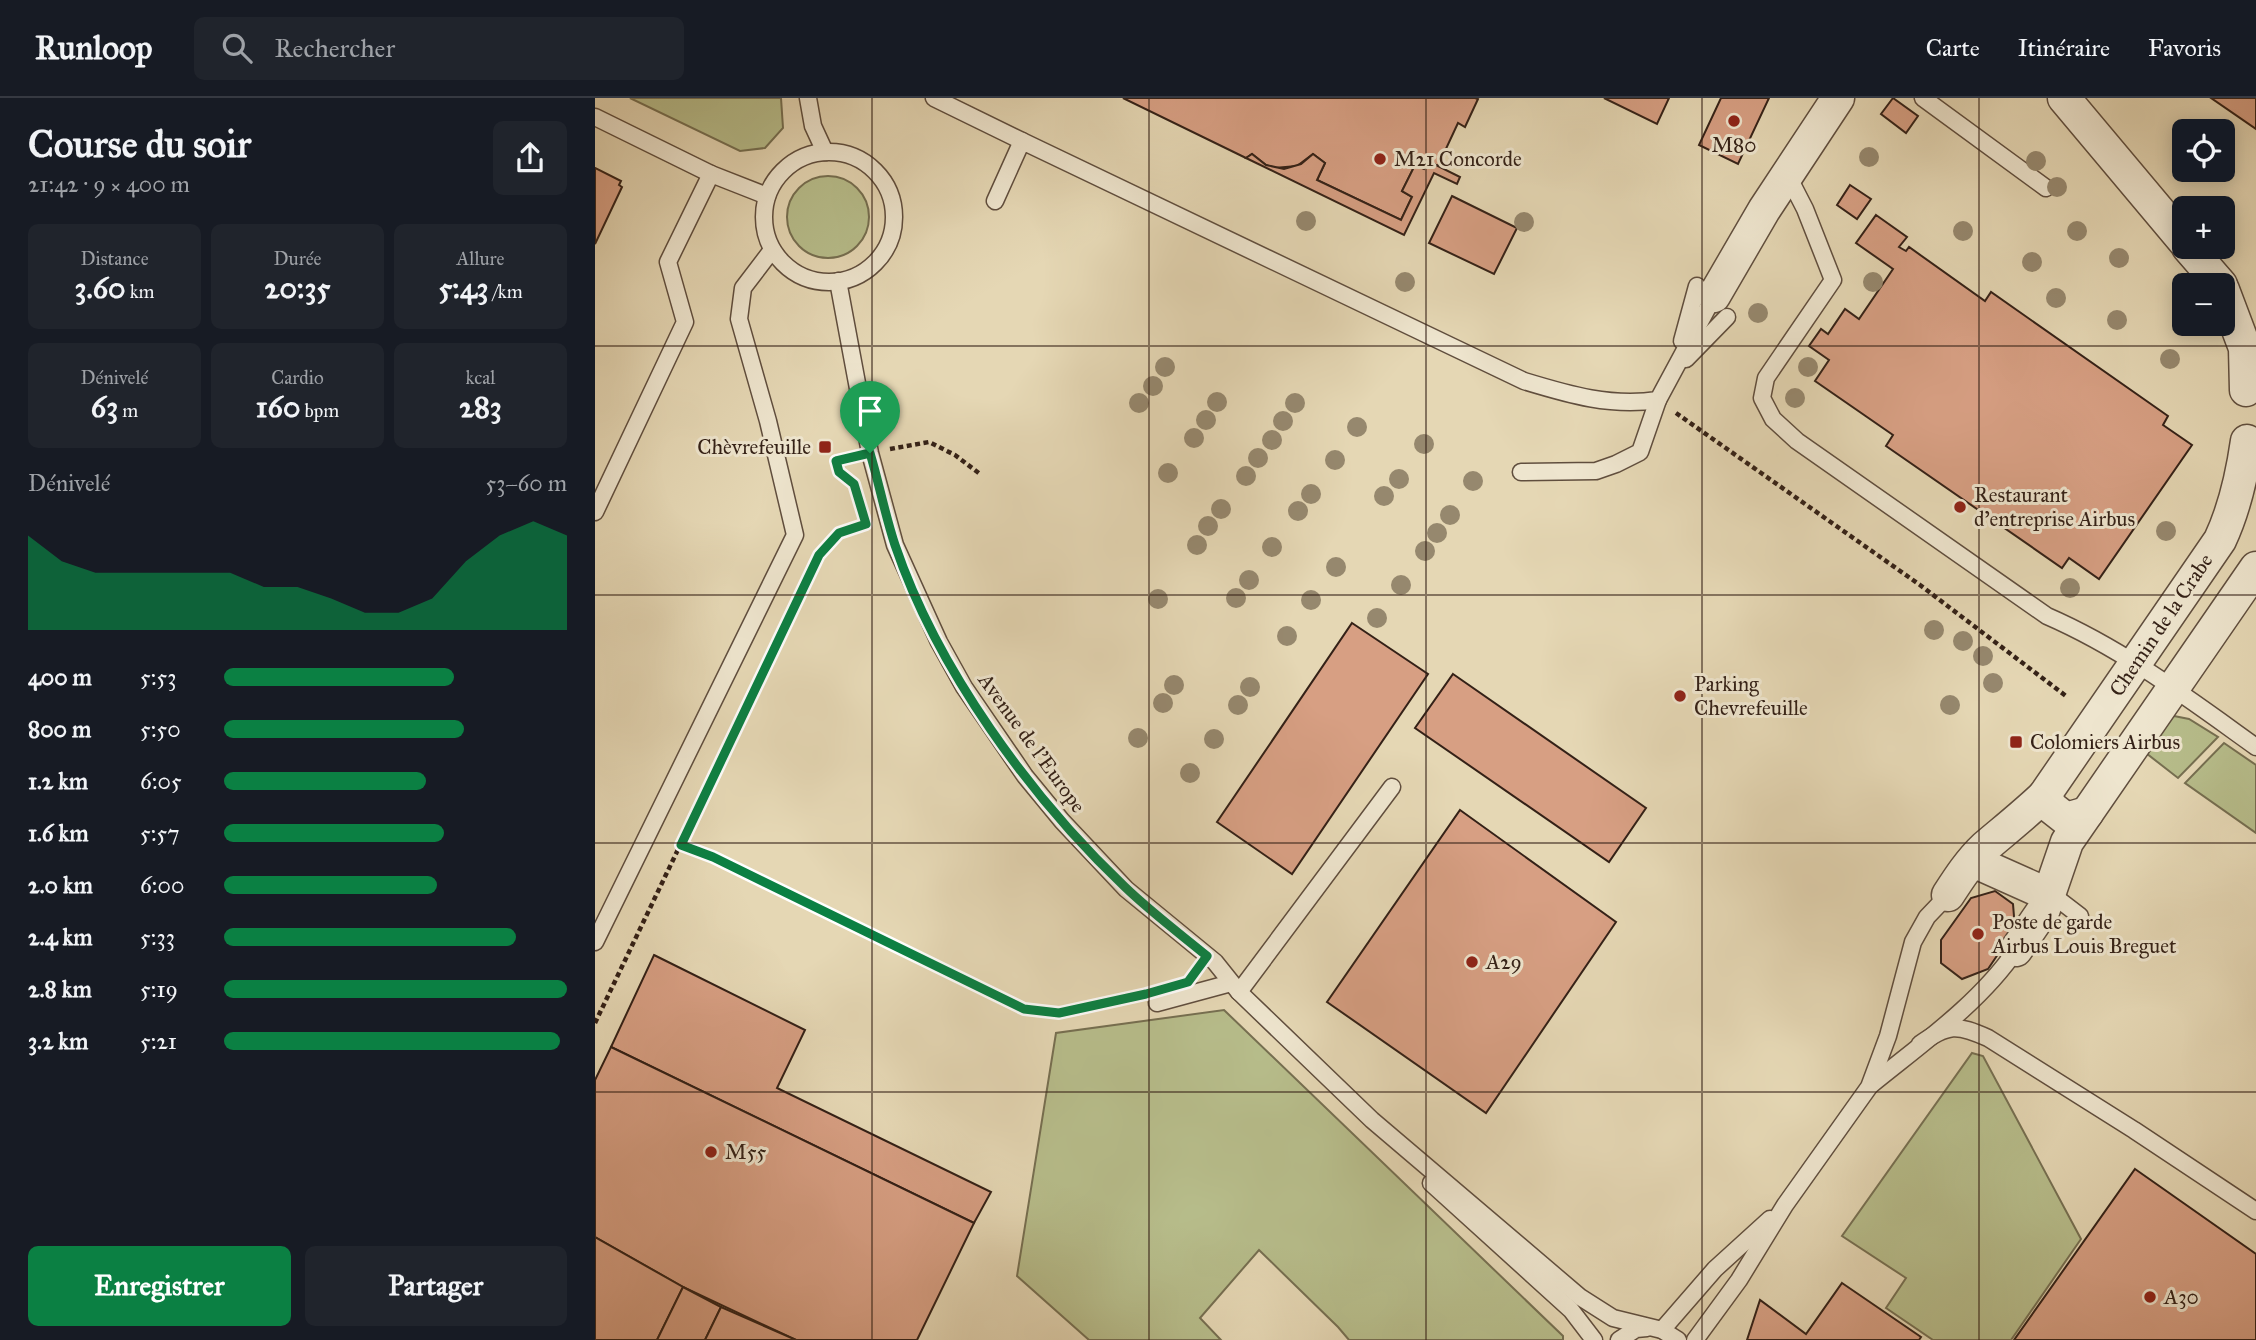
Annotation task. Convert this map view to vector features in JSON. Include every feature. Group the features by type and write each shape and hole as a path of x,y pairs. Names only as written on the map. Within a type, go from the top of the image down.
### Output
{"street":[{"path":"1713,300 1764,210 1838,98"},
{"path":"2064,98 2172,228"},
{"path":"1713,300 1764,210"},
{"path":"2198,259 2209,273"},
{"path":"2235,300 2256,319"},
{"name":"Chemin de la Crabe","path":"1948,895 1985,848 2034,806 2220,540 2231,516 2251,449 2242,411 2251,381 2245,348 2235,323"},
{"path":"2016,950 2033,927 2050,894 2067,842 2256,568"},
{"path":"2034,806 2052,808 2066,819 2087,813"},
{"path":"2034,806 2067,842"},
{"path":"1973,861 2050,894"}],"lane":[{"path":"807,98 813,126 825,152"},
{"path":"933,98 1524,381 1584,399 1623,404 1658,400"},
{"path":"1923,98 2046,188"},
{"path":"595,117 711,174 767,197"},
{"path":"995,201 1022,141"},
{"path":"825,152 846,154 865,162 880,176 890,194 894,213 892,233 884,252 871,267 853,278 838,282 816,281 798,275 783,264 772,250 765,233 763,214 767,197 776,179 789,165 806,156 825,152"},
{"path":"595,512 685,322 668,262 711,174"},
{"path":"1787,174 1805,209 1833,280 1766,378 1762,398 1773,419 1797,441 2047,617 2081,631 2135,663 2256,747"},
{"path":"595,942 795,535 768,421 739,319 744,288 772,250"},
{"name":"Avenue de l'Europe","path":"838,282 870,453 895,545 916,596 964,687 1025,776 1090,852 1126,888 1215,962 1235,987 1372,1120"},
{"path":"1675,371 1713,300"},
{"path":"1521,472 1596,471 1640,452 1658,400 1713,300"},
{"path":"1151,999 1235,987 1392,787"},
{"path":"2050,894 2080,916"},
{"path":"1869,1087 1888,1036 1913,942 1927,917 1948,895"},
{"path":"1695,1340 1739,1280 1785,1205 1869,1087 1988,986 2016,950"},
{"path":"1920,1044 1940,1030 1964,1027 1988,1038 2256,1211"},
{"path":"1372,1120 1580,1297 1613,1318 1656,1328 1678,1340"},
{"path":"1372,1120 1420,1174 1571,1310 1594,1340"},
{"path":"1619,1340 1636,1329 1656,1328 1785,1205"}],"path":[{"path":"1658,400 1920,585 2066,696"},
{"path":"858,497 854,484 839,472 836,461 929,442 955,455 981,474"},
{"path":"595,1023 819,555 839,533 866,524 862,511"},
{"path":"681,845 713,857 1024,1009 1059,1013 1151,999"}],"green space":[{"path":"630,98 781,98 783,128 765,148 740,151"},
{"path":"828,176 844,179 857,188 866,201 869,217 866,233 857,246 844,255 828,258 812,255 799,246 790,233 787,217 790,201 799,188 812,179"},
{"path":"2174,716 2189,719 2218,737 2178,778 2137,746 2156,724"},
{"path":"2224,743 2256,765 2256,833 2185,783"},
{"path":"1224,1010 1563,1336 1563,1340 1349,1340 1259,1250 1200,1318 1221,1340 1089,1340 1017,1276 1056,1033"},
{"path":"1972,1053 1983,1056 2081,1239 2011,1340 1933,1340 1886,1308 1906,1278 1842,1236"}],"building":[{"name":"M21 Concorde","path":"1123,98 1478,99 1465,127 1458,123 1438,166 1428,161 1424,169 1415,165 1402,191 1412,197 1401,220 1317,180 1325,163 1313,154 1297,166 1274,168 1252,154 1246,158"},
{"name":"M80","path":"1604,98 1669,98 1657,124"},
{"name":"M80","path":"1721,98 1769,98 1738,164 1699,145"},
{"path":"1893,98 1918,116 1906,133 1881,114"},
{"path":"2211,98 2256,98 2256,129"},
{"path":"1252,154 1266,165 1284,169 1301,164 1313,154 1325,163 1317,180 1401,220 1412,197 1402,191 1415,165 1424,169 1428,161 1460,177 1457,184 1434,173 1404,235 1246,158"},
{"path":"595,168 621,181 619,185 622,187 595,244"},
{"path":"1850,185 1871,199 1857,219 1837,205"},
{"path":"1452,196 1517,228 1494,274 1429,243"},
{"path":"1876,215 1907,237 1899,247 1906,251 1909,247 1985,301 1991,292 2168,416 2163,425 2192,445 2099,579 2069,558 2062,568 1886,446 1893,435 1815,381 1829,360 1809,346 1821,329 1828,334 1845,309 1859,319 1893,269 1856,243"},
{"path":"1352,623 1428,674 1292,874 1217,822"},
{"path":"1453,674 1646,808 1609,862 1415,728"},
{"name":"A29","path":"1460,810 1616,922 1486,1113 1327,1002"},
{"name":"Poste de garde Airbus Louis Breguet","path":"1995,891 2013,904 2015,929 1988,969 1962,979 1941,963 1941,940 1971,898"},
{"path":"654,955 805,1030 777,1088 991,1192 974,1223 611,1047"},
{"name":"M55","path":"611,1047 974,1223 917,1340 796,1340 683,1287 595,1237 595,1080"},
{"name":"A30","path":"2135,1169 2256,1254 2256,1340 2014,1340"},
{"path":"595,1237 683,1287 657,1340 595,1340"},
{"path":"1842,1283 1921,1337 1919,1340 1747,1340 1760,1300 1806,1334"},
{"path":"683,1287 721,1307 705,1340 657,1340"},
{"path":"721,1307 796,1340 705,1340"}],"place":[{"name":"M80","path":"1734,121"},
{"name":"M21 Concorde","path":"1380,159"},
{"name":"Chèvrefeuille","path":"825,447"},
{"name":"Restaurant d'entreprise Airbus","path":"1960,507"},
{"name":"Parking Chevrefeuille","path":"1680,696"},
{"name":"Colomiers Airbus","path":"2016,742"},
{"name":"Poste de garde Airbus Louis Breguet","path":"1978,934"},
{"name":"A29","path":"1472,962"},
{"name":"M55","path":"711,1152"},
{"name":"A30","path":"2150,1297"}],"route":[{"path":"870,453 895,545 916,596 964,687 1025,776 1090,852 1126,888 1207,956 1188,982 1059,1013 1024,1009 713,857 681,845 819,555 839,533 866,524 854,484 839,472 836,461 870,453"}]}
